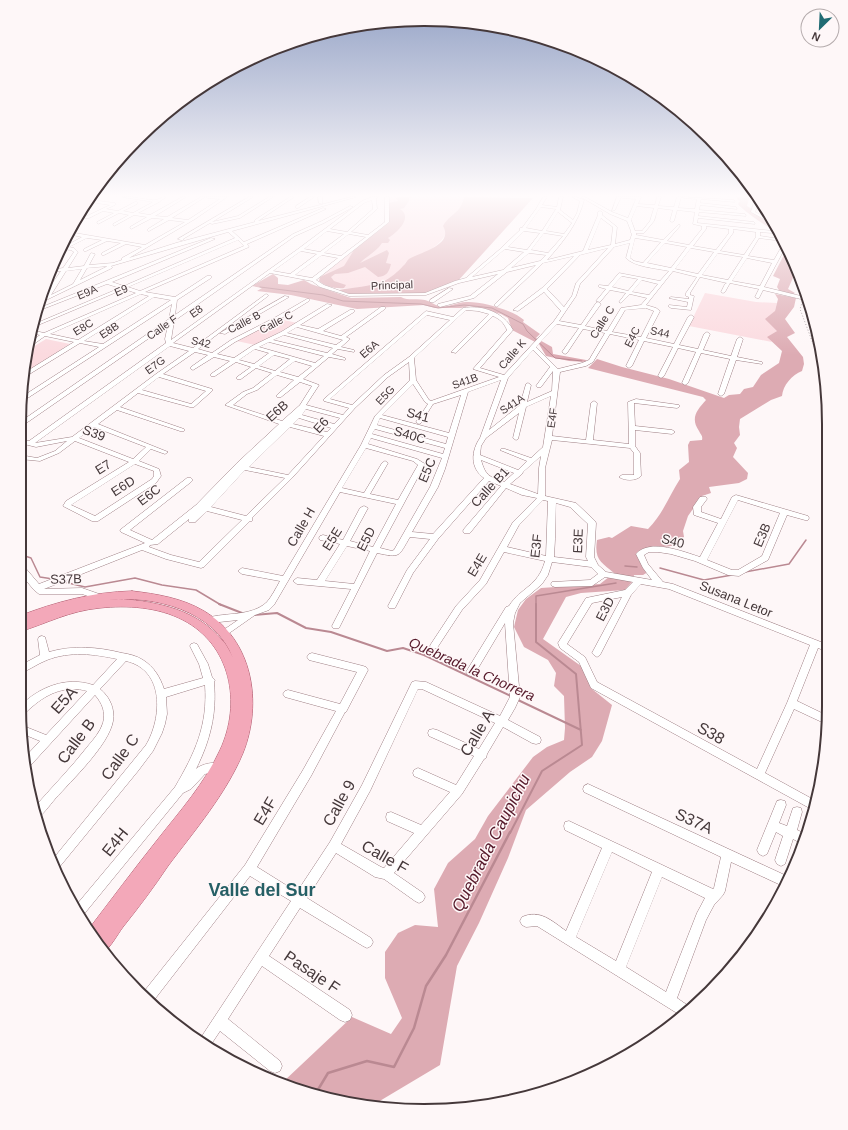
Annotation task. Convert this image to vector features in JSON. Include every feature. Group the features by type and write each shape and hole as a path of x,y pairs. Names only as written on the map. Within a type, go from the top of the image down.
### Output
{"main road":[{"path":"26,617 77,600 99,597 139,596 176,602 210,620 225,633 238,655 246,683 246,713 240,742 223,779 212,796 103,941"},
{"path":"26,626 79,608 107,604 128,603 161,608 181,614 200,624 224,649 237,682 238,710 235,724 231,738 218,766 181,821 96,932"}],"street":[{"path":"48,292 76,252 74,250"},
{"path":"101,268 105,256 115,250"},
{"path":"114,264 138,250"},
{"path":"46,298 72,286 101,268 156,250"},
{"path":"44,308 187,250"},
{"path":"198,250 222,257"},
{"name":"E9A","path":"39,324 211,250"},
{"name":"E9","path":"35,340 44,335 237,250"},
{"name":"Calle F","path":"26,421 273,250"},
{"path":"300,250 341,257"},
{"name":"E8","path":"29,444 300,250"},
{"path":"291,276 325,250"},
{"path":"313,280 351,250"},
{"path":"432,302 465,280 503,250"},
{"path":"518,250 550,254"},
{"path":"497,305 553,250"},
{"name":"Principal","path":"270,272 313,280 322,286 355,296 426,294 465,280 592,250"},
{"name":"Calle K","path":"476,456 478,446 484,438 505,377 556,322 574,296 578,284 609,250"},
{"path":"626,250 624,255 625,260 634,265 671,271"},
{"path":"630,250 628,258 633,262 643,265 802,298"},
{"path":"643,265 656,250"},
{"path":"643,306 687,250"},
{"path":"707,250 775,262"},
{"path":"723,292 750,250"},
{"path":"757,297 781,250"},
{"path":"440,305 472,296 506,270 527,251"},
{"path":"516,310 544,289 582,252"},
{"path":"671,306 688,309 692,296 688,296 688,293 718,252"},
{"path":"72,286 93,254"},
{"path":"57,271 101,268"},
{"path":"615,273 662,283"},
{"path":"564,352 583,327 598,303 621,274"},
{"name":"E8B","path":"27,396 209,277"},
{"path":"621,302 641,278"},
{"path":"107,282 141,293 154,294 175,299 168,339 169,344"},
{"path":"72,286 83,292"},
{"path":"601,286 650,297"},
{"path":"544,289 564,311"},
{"name":"E8C","path":"29,372 154,294"},
{"name":"E7G","path":"26,458 38,460 57,452 158,375 214,336 266,294"},
{"path":"214,336 286,297"},
{"path":"671,298 691,301"},
{"name":"Calle B","path":"193,368 233,341 278,318 308,300"},
{"path":"52,304 69,310"},
{"name":"Calle C","path":"213,374 254,347 283,333 329,306"},
{"name":"Calle C","path":"555,369 566,366 584,365 592,361 623,309 643,306"},
{"name":"E4C","path":"629,366 657,311 643,306"},
{"path":"279,396 328,355 345,338 383,308"},
{"name":"E6","path":"142,547 170,557 201,565 290,477 353,407 386,376 411,358 465,309 472,308 493,314"},
{"path":"319,331 352,311"},
{"name":"E6A","path":"353,407 326,400 426,313 453,319"},
{"path":"454,352 493,314 502,318 510,330 476,369 505,377"},
{"path":"662,376 691,317"},
{"name":"S44","path":"556,322 642,338 760,363"},
{"path":"296,325 345,338"},
{"path":"37,333 103,346"},
{"path":"283,333 352,351"},
{"path":"685,383 707,334"},
{"path":"214,336 233,341"},
{"path":"721,394 732,357 740,339"},
{"path":"268,340 343,359"},
{"name":"S42","path":"169,344 213,354 316,385 302,406"},
{"path":"535,344 555,369 538,386"},
{"path":"254,347 316,365"},
{"path":"239,378 274,352"},
{"name":"E5G","path":"364,445 378,416 413,380 411,358"},
{"path":"294,359 278,373 228,405 285,424 329,435"},
{"name":"E4F","path":"541,498 545,449 549,438 555,392 555,369"},
{"path":"137,391 188,406 195,405 209,391 208,389 158,375"},
{"name":"S41B","path":"431,403 505,377"},
{"path":"413,380 427,401 431,403 419,422"},
{"path":"516,438 528,385"},
{"name":"E5C","path":"375,550 393,554 397,552 408,534 434,487 446,457 465,391"},
{"name":"S41A","path":"484,438 522,407 555,392"},
{"path":"622,477 635,478 638,476 637,453 632,446 632,401 677,406"},
{"path":"589,442 594,403"},
{"path":"302,406 345,417"},
{"name":"E6B","path":"37,588 153,542 199,507 285,424 303,410 302,406"},
{"path":"115,407 182,430"},
{"path":"295,415 336,427"},
{"name":"S41","path":"378,416 452,436"},
{"path":"93,424 165,452"},
{"path":"373,426 449,447"},
{"path":"631,428 672,432"},
{"name":"S40C","path":"368,435 446,457"},
{"path":"549,438 632,446"},
{"name":"S39","path":"26,443 36,446 75,439 157,470"},
{"name":"E5D","path":"336,626 422,464 416,460 364,445"},
{"name":"Calle H","path":"225,633 253,614 269,606 364,445"},
{"name":"E7","path":"96,519 68,507 69,503 134,462 150,446"},
{"name":"Calle B1","path":"467,531 505,485 545,449"},
{"path":"503,450 532,461"},
{"name":"E6B","path":"153,542 164,540 175,534 206,508 244,468 253,455"},
{"path":"476,456 520,473"},
{"path":"476,456 479,471 488,478 541,498"},
{"path":"366,495 385,463"},
{"path":"244,468 290,477"},
{"name":"E6D","path":"96,519 154,481 158,476 157,470"},
{"path":"392,606 410,572 435,537 488,478"},
{"name":"E6C","path":"153,542 124,530 189,480"},
{"path":"337,489 400,503"},
{"path":"702,562 736,497 805,518"},
{"name":"E3E","path":"541,498 575,506 591,520 590,557 594,566"},
{"name":"E4E","path":"434,646 459,608 483,582 516,524 541,498"},
{"path":"703,499 697,507 697,513 722,522"},
{"name":"E3F","path":"512,605 533,588 544,573 549,559 552,501"},
{"path":"206,508 249,518"},
{"name":"E5E","path":"319,582 345,543 364,508"},
{"name":"E3B","path":"736,574 765,558 784,512"},
{"path":"408,534 435,537"},
{"path":"323,538 375,550"},
{"name":"S40","path":"660,584 645,566 640,557 640,554 646,549 662,548 736,574"},
{"path":"501,549 549,559 594,566 607,575 592,583 555,584"},
{"path":"242,571 286,579"},
{"name":"S37B","path":"26,575 37,588 44,593 82,591 99,597"},
{"name":"Susana Letor","path":"607,575 660,584 822,647"},
{"name":"E3D","path":"597,653 628,593 637,580"},
{"path":"297,581 357,587"},
{"name":"S38","path":"628,593 589,600 562,645 582,660 594,685 809,803"},
{"path":"471,672 512,605"},
{"name":"Calle A","path":"386,874 458,791 482,755 515,698 509,623 512,605"},
{"name":"Calle H","path":"210,620 253,614"},
{"path":"42,639 45,657"},
{"path":"759,776 792,703 815,644"},
{"name":"E4H","path":"81,909 179,790 196,757 209,722 212,702 210,680 194,646"},
{"name":"Calle C","path":"26,666 45,657 68,650 86,650 124,657 137,661 146,668 155,679 161,694 162,714 157,733 145,755 58,862"},
{"name":"E5A","path":"29,759 124,657"},
{"name":"E4F","path":"150,994 249,870 343,709 363,670 312,657"},
{"path":"161,694 210,680"},
{"name":"Calle 9","path":"207,1039 297,899 334,846 373,775 415,685 423,685 502,722 536,740"},
{"path":"26,707 37,698 64,686 94,688"},
{"name":"Calle B","path":"40,808 100,739 108,723 109,709 103,695 94,688"},
{"path":"288,694 343,709"},
{"path":"792,703 822,718"},
{"path":"27,731 48,740"},
{"path":"433,733 482,755"},
{"name":"E4H","path":"179,790 187,786 202,770 218,766"},
{"path":"418,773 458,791"},
{"name":"S37A","path":"588,789 782,880"},
{"path":"763,850 781,805"},
{"path":"781,860 797,812"},
{"path":"391,817 423,832"},
{"path":"773,825 800,837"},
{"path":"569,826 714,896"},
{"name":"Calle F","path":"334,846 379,873 386,874 419,897"},
{"path":"569,939 610,846"},
{"path":"669,1001 701,917 714,896 719,891 727,854"},
{"path":"619,970 659,869"},
{"path":"249,870 367,942"},
{"path":"526,921 538,920 682,1009"},
{"name":"Pasaje F","path":"260,957 345,1015"},
{"path":"218,1021 275,1066"}],"shaded area":[{"path":"354,250 429,250 406,262 400,270 379,283 352,288 339,288 328,286 319,281 320,277"},
{"path":"354,250 376,250 360,263 387,250 389,253 386,263 391,264 387,273 384,276 378,277 365,267 348,273 335,274 331,277 334,281 346,285 344,288 330,287 319,281 320,277 344,266"},
{"path":"428,250 486,250 457,282 426,294 355,296 339,290 367,286 384,281 396,273 409,259"},
{"path":"784,255 794,276 788,289 795,293 792,295 780,292 777,287 780,279 773,276"},
{"path":"273,274 278,278 278,284 288,285 304,280 311,284 351,298 401,297 407,299 425,300 442,306 472,302 496,307 519,316 524,320 523,322 540,334 536,338 552,347 553,354 586,360 587,362 569,361 546,356 539,344 512,330 508,318 501,314 470,306 461,308 435,308 424,305 357,309 291,295 257,291 262,288 252,286"},
{"path":"705,293 756,302 777,303 775,311 777,331 768,337 772,342 689,326"},
{"path":"775,294 796,298 794,307 785,319 795,333 787,337 803,357 804,364 802,371 786,384 782,396 771,400 740,419 740,435 734,443 737,448 733,457 748,473 747,479 739,483 709,487 711,493 702,496 688,516 683,531 684,537 675,542 675,545 666,547 651,547 638,552 638,557 648,572 643,575 634,575 632,582 625,590 581,593 566,597 543,639 581,666 592,689 612,705 602,741 592,757 570,772 526,810 508,858 479,923 457,966 440,1065 379,1102 321,1090 286,1079 352,1017 391,1034 402,1018 385,978 385,952 398,933 415,925 438,927 434,889 448,863 475,839 488,816 533,757 547,747 564,740 564,696 554,686 556,673 548,660 524,647 514,627 518,610 526,599 541,588 600,584 614,573 600,560 596,547 597,540 609,537 612,538 631,526 648,529 662,511 680,479 679,470 689,462 688,445 690,441 702,440 702,436 696,426 695,418 697,411 706,400 703,397 588,368 597,359 669,379 724,398 729,395 740,394 744,389 753,387 761,375 779,363 782,351 767,337 777,331 765,319 775,311 778,299"},
{"path":"280,319 297,323 255,345 237,341"},
{"path":"46,339 70,344 32,369 30,369 34,346"}],"waterway":[{"path":"260,287 323,295 343,301 421,304 438,308 464,305 492,308 523,324 527,331 555,358 582,361"},
{"path":"745,572 789,564 806,540"},
{"name":"Quebrada la Chorrera","path":"26,556 31,558 40,577 53,579"},
{"path":"625,566 637,567"},
{"path":"660,568 704,580 732,575"},
{"name":"Quebrada la Chorrera","path":"60,581 85,587 135,578 162,585 196,590 220,604"},
{"name":"Quebrada Caupichu","path":"581,730 576,674 536,642 536,596 616,583"},
{"name":"Quebrada la Chorrera","path":"220,604 242,613"},
{"name":"Quebrada la Chorrera","path":"254,615 277,613 306,628 331,632 387,651 403,648 424,655 511,696"},
{"name":"Quebrada la Chorrera","path":"518,700 581,730"},
{"name":"Quebrada Caupichu","path":"510,833 542,771 582,745 581,730"},
{"name":"Quebrada Caupichu","path":"318,1089 328,1073 367,1061 394,1067 414,1028 426,986 446,955 510,832"}],"railway":[{"path":"802,301 800,309 814,346"}],"district":[{"name":"Valle del Sur","path":"262,890"}]}
